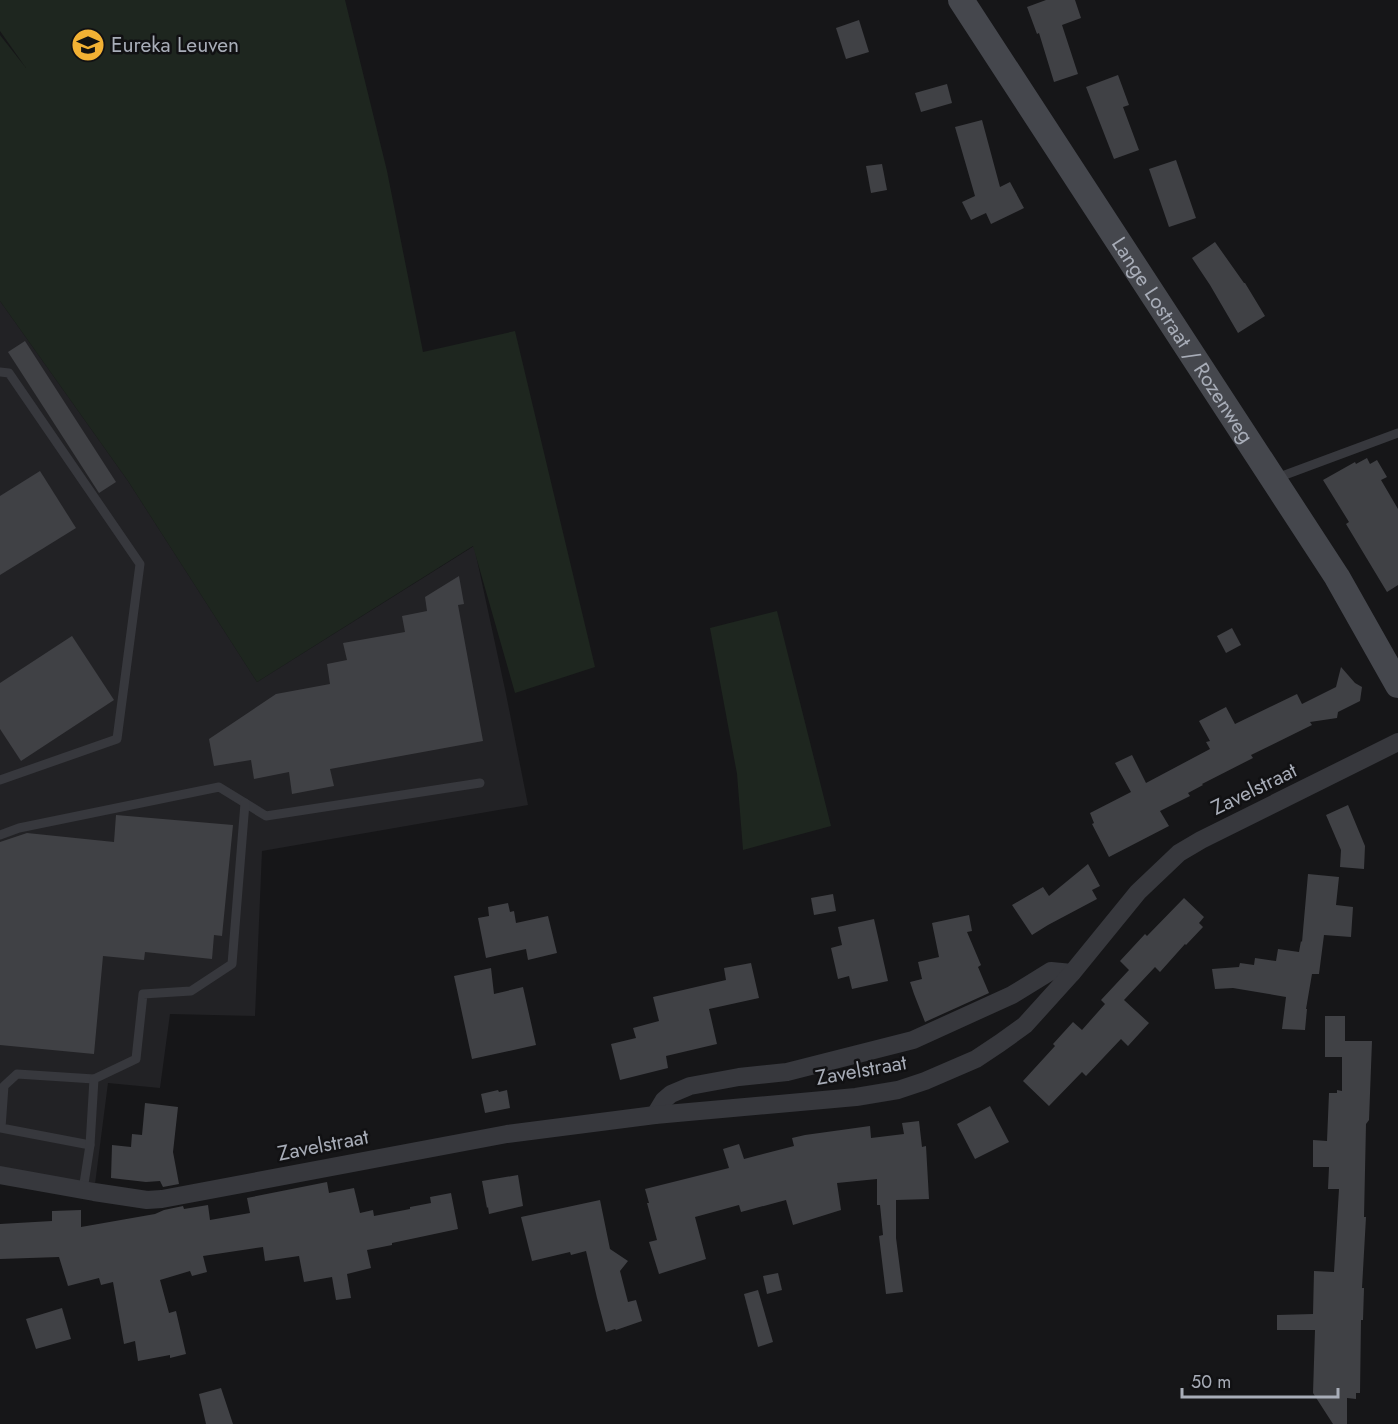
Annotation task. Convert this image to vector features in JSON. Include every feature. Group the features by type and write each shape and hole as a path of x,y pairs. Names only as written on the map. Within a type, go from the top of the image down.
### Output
{"street":[{"name":"Lange Lostraat / Rozenweg","path":"961,0 1337,578 1398,685"},
{"name":"Zavelstraat","path":"0,1175 147,1200 162,1199 507,1134 655,1115 856,1097 898,1090 925,1082 976,1059 1025,1025 1072,973 1138,892 1179,853 1398,742"},
{"name":"Zavelstraat","path":"655,1115 664,1100 671,1094 690,1086 739,1077 787,1072 913,1040 1012,995 1051,972 1072,973"}],"lane":[{"path":"0,372 9,373 140,564 117,739 0,780"},
{"path":"1273,479 1398,433"},
{"path":"0,835 20,828 219,787 266,816 480,783"},
{"path":"90,1145 1,1128 4,1086 17,1074 94,1079 136,1059 143,994 191,991 232,964 245,803"},
{"path":"84,1190 90,1145 94,1079"}],"shaded area":[{"path":"0,0 345,0 387,171 423,352 515,331 595,667 515,693 473,546 257,682 128,481 0,301 0,35 26,68 0,31"},
{"path":"0,301 128,481 257,682 474,546 528,805 262,851 255,1016 170,1014 160,1088 108,1083 94,1192 0,1175"},
{"path":"777,611 831,826 743,850 737,774 710,628"}],"building":[{"path":"1046,0 1075,0 1081,18 1062,25 1078,74 1054,82 1039,33 1037,34 1027,7"},
{"path":"859,20 869,52 846,59 836,28"},
{"path":"1118,75 1129,105 1123,107 1139,150 1114,159 1086,87"},
{"path":"947,84 952,103 921,112 915,93"},
{"path":"982,120 1000,187 1010,182 1024,208 991,224 986,213 971,220 962,202 975,196 955,127"},
{"path":"1176,160 1196,218 1169,227 1149,169"},
{"path":"882,164 887,190 871,193 866,166"},
{"path":"1215,242 1245,283 1265,316 1238,333 1192,258"},
{"path":"25,341 116,482 99,493 8,352"},
{"path":"1367,458 1370,464 1377,460 1387,477 1381,480 1398,509 1398,585 1387,592 1346,524 1349,522 1323,480"},
{"path":"40,471 76,528 0,575 0,496"},
{"path":"459,576 464,604 458,605 483,741 330,769 334,786 292,794 289,772 254,779 251,760 214,766 209,739 276,694 330,684 327,664 347,660 343,643 405,632 402,616 427,611 425,597"},
{"path":"1232,628 1241,645 1226,653 1217,636"},
{"path":"72,636 114,700 21,761 0,729 0,683"},
{"path":"1341,667 1355,683 1362,687 1360,701 1338,712 1337,718 1310,722 1312,725 1251,755 1253,758 1202,784 1188,793 1190,796 1160,811 1169,826 1109,857 1092,824 1094,823 1090,813 1131,792 1115,763 1132,755 1146,783 1210,749 1206,742 1210,741 1199,721 1226,707 1235,724 1297,694 1302,704 1336,687"},
{"path":"1348,805 1365,846 1364,869 1340,867 1341,850 1326,815"},
{"path":"116,815 233,825 222,936 214,935 212,959 145,952 144,960 103,956 94,1054 0,1045 0,842 27,833 114,842"},
{"path":"1088,864 1100,886 1092,890 1097,899 1032,935 1012,905 1043,887 1049,896"},
{"path":"1308,874 1339,877 1336,905 1353,907 1351,937 1324,935 1319,974 1312,974 1305,1030 1282,1029 1286,997 1233,988 1215,989 1212,969 1239,967 1240,963 1254,965 1255,958 1276,961 1278,949 1299,952 1302,942"},
{"path":"833,894 836,911 814,915 811,898"},
{"path":"1184,898 1204,917 1199,923 1203,927 1160,972 1155,967 1124,1000 1149,1023 1128,1046 1121,1039 1086,1076 1082,1072 1049,1106 1023,1081 1073,1022 1082,1030 1105,1004 1101,1000 1129,970 1120,961"},
{"path":"508,903 510,912 514,911 516,923 548,916 557,953 528,960 526,949 486,958 478,918 489,916 488,907"},
{"path":"969,915 972,931 967,932 981,965 978,967 989,993 925,1022 910,982 922,979 918,962 939,957 932,923"},
{"path":"874,919 888,981 852,989 849,976 838,979 831,948 842,945 838,927"},
{"path":"751,963 759,998 709,1009 717,1044 666,1056 668,1068 620,1080 611,1044 636,1038 633,1028 659,1021 653,997 726,980 724,968"},
{"path":"491,968 494,994 523,987 536,1045 472,1059 454,976"},
{"path":"1325,1016 1345,1016 1345,1041 1372,1041 1369,1120 1366,1124 1364,1217 1366,1217 1360,1393 1356,1393 1356,1399 1347,1398 1347,1424 1333,1424 1313,1393 1315,1330 1277,1330 1277,1315 1313,1314 1314,1271 1334,1272 1339,1189 1328,1189 1329,1167 1313,1167 1313,1140 1327,1141 1329,1093 1342,1091 1342,1057 1325,1057"},
{"path":"498,1090 499,1092 507,1090 510,1108 485,1113 481,1094"},
{"path":"145,1103 178,1107 173,1152 179,1184 163,1187 160,1181 146,1182 111,1178 112,1145 131,1147 132,1134 142,1135"},
{"path":"990,1106 1009,1142 975,1159 957,1124"},
{"path":"919,1121 922,1147 926,1146 929,1199 896,1200 896,1238 903,1292 886,1294 879,1236 883,1235 880,1205 877,1205 877,1179 837,1183 841,1210 793,1225 786,1200 741,1212 739,1205 695,1217 706,1259 659,1274 649,1242 657,1240 645,1189 729,1168 723,1149 739,1144 744,1159 794,1146 792,1138 805,1135 870,1126 871,1138 904,1134 902,1123"},
{"path":"518,1175 523,1206 489,1214 482,1181"},
{"path":"327,1182 329,1193 354,1188 360,1213 373,1210 374,1216 431,1203 430,1197 451,1193 458,1229 367,1250 371,1268 347,1274 351,1298 336,1300 332,1277 304,1282 299,1256 265,1261 263,1247 203,1256 207,1272 192,1276 190,1271 160,1280 169,1313 176,1311 186,1354 138,1361 135,1341 124,1344 113,1282 101,1285 99,1278 68,1286 59,1257 0,1259 0,1224 52,1221 52,1211 81,1210 81,1227 155,1214 183,1206 184,1209 208,1205 210,1220 250,1213 247,1198"},
{"path":"600,1200 610,1249 628,1261 620,1271 628,1302 636,1300 642,1321 606,1332 586,1251 571,1255 570,1252 532,1261 521,1217"},
{"path":"778,1273 782,1290 767,1294 763,1276"},
{"path":"758,1290 773,1342 758,1347 744,1294"},
{"path":"62,1308 71,1339 36,1349 26,1319"},
{"path":"221,1388 233,1424 206,1424 199,1394"}],"place":[{"name":"Eureka Leuven","path":"88,45"}]}
